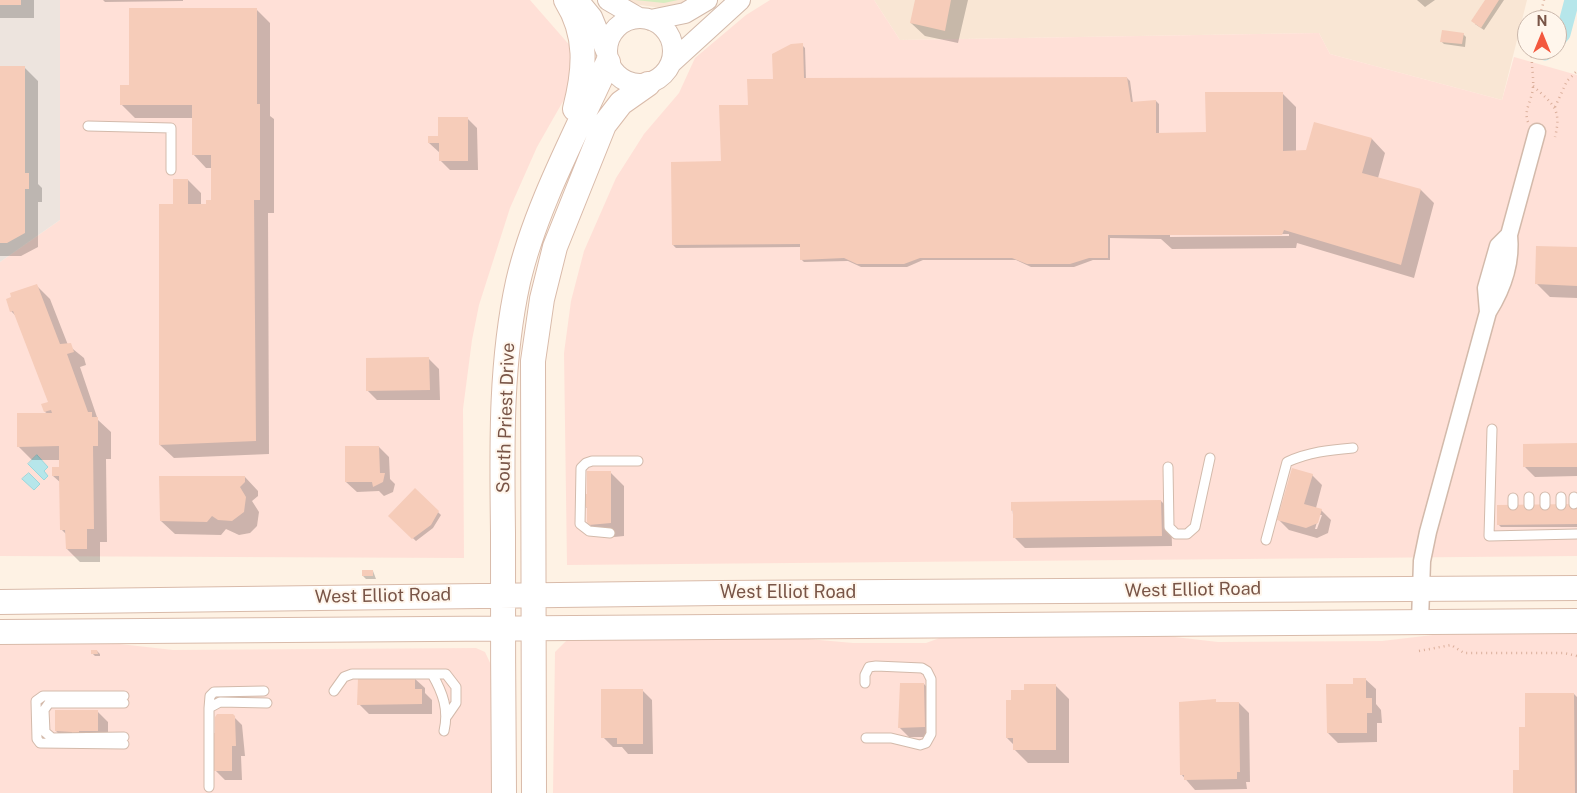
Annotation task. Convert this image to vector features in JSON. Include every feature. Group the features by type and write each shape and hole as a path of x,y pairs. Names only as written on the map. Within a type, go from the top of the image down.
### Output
{"main road":[{"path":"560,169 583,80 584,57 578,26 566,0"},
{"name":"South Priest Drive","path":"504,793 504,382 510,330 524,260 547,197 607,57"},
{"name":"South Priest Drive","path":"534,793 533,360 542,299 555,247 604,126 621,103 648,84"},
{"path":"524,260 533,275 524,333 533,360"},
{"name":"West Elliot Road","path":"0,602 503,595 1577,588"},
{"path":"973,625 979,614 989,607 1060,605 1084,591"},
{"path":"846,626 869,611 946,609 968,592"},
{"name":"West Elliot Road","path":"0,632 1577,621"}],"street":[{"path":"578,0 592,17 612,71 628,83 648,84 658,80 672,62 740,0"},
{"path":"608,0 664,29 672,42 672,62"},
{"path":"607,57 612,32 629,20 684,12 707,0"},
{"path":"1420,622 1422,561 1428,532 1488,312 1500,292 1511,252 1509,235 1538,132"}],"lane":[{"path":"88,126 171,128 171,170"},
{"path":"1492,429 1489,536 1576,534 1575,524"},
{"path":"1266,540 1287,462 1305,454 1322,450 1353,448"},
{"path":"1168,466 1169,527 1176,534 1187,534 1195,528 1210,458"},
{"path":"610,533 589,531 580,524 581,468 586,463 592,461 638,461"},
{"path":"1561,524 1561,535"},
{"path":"1513,525 1513,535"},
{"path":"1529,525 1529,535"},
{"path":"1545,525 1545,535"},
{"path":"865,683 866,671 869,667 876,666 922,668 927,671 931,679 929,716 931,734 926,743 920,745 890,738 866,738"},
{"path":"334,691 344,677 352,674 446,674 456,687 456,703 447,716 444,731"},
{"path":"432,674 441,690 447,716"},
{"path":"208,787 210,696 214,692 264,691"},
{"path":"124,699 43,696 36,701 37,739 40,743 124,741"},
{"path":"209,708 220,702 268,703"}],"path":[{"path":"1526,114 1533,86 1532,60"},
{"path":"1555,137 1558,123 1555,106 1568,81 1577,71"},
{"path":"1533,86 1555,106"},
{"path":"1419,651 1451,645 1464,653 1564,653 1577,656"}],"shaded area":[{"path":"0,0 60,0 60,220 0,262"},
{"path":"60,0 530,0 572,48 570,89 537,147 510,208 479,305 472,340 463,409 464,558 0,556 0,262 60,220"},
{"path":"619,0 692,0 668,9 627,3"},
{"path":"770,0 874,0 900,40 1319,33 1330,54 1502,100 1514,57 1517,58 1517,60 1524,60 1577,75 1577,556 567,565 564,353 571,301 584,251 616,178 644,134 679,93 695,58 746,15"},
{"path":"874,0 1527,0 1524,10 1517,10 1517,40 1502,100 1330,54 1319,33 900,40"},
{"path":"1458,632 1577,632 1577,793 553,793 555,652 567,640 786,637 853,643 926,643 945,636 1149,634 1218,642 1382,641"},
{"path":"20,642 102,642 173,650 476,648 485,652 492,667 492,793 0,793 0,644"}],"green space":[{"path":"635,0 678,0 664,3"}],"water":[{"path":"37,455 48,467 44,471 48,476 44,480 28,464"},
{"path":"29,473 40,484 34,490 22,479"}],"building":[{"path":"0,0 21,0 21,5 0,5"},
{"path":"915,0 951,0 945,31 910,23"},
{"path":"1485,0 1499,0 1481,28 1471,21"},
{"path":"129,8 257,8 260,200 254,200 256,441 159,445 159,204 173,204 173,179 188,179 188,204 206,204 206,200 211,200 211,155 192,155 192,105 120,105 120,85 129,85"},
{"path":"1442,30 1464,33 1462,44 1440,42"},
{"path":"803,43 804,78 1127,77 1131,102 1156,100 1156,133 1206,132 1205,92 1283,92 1283,151 1306,150 1314,122 1372,138 1362,173 1421,189 1401,265 1284,230 1282,235 1108,235 1108,258 1089,258 1070,264 1027,264 1012,258 920,258 904,264 857,264 844,258 800,260 800,244 672,245 671,162 721,161 719,105 748,105 747,79 773,79 772,54 791,44"},
{"path":"0,66 25,66 25,173 29,173 29,189 25,189 25,233 7,243 0,243"},
{"path":"438,117 468,117 468,161 439,161 439,143 428,143 428,136 438,136"},
{"path":"1536,246 1577,247 1577,286 1535,284"},
{"path":"37,284 60,344 71,343 74,352 67,354 88,412 92,412 92,417 98,417 98,446 93,446 94,529 87,529 87,549 66,549 65,530 60,530 59,476 52,476 52,467 59,467 59,446 17,447 17,413 52,413 51,410 44,412 41,404 48,402 13,311 10,312 6,299 11,297 10,293"},
{"path":"429,357 430,390 366,391 366,358"},
{"path":"1577,443 1577,467 1523,467 1523,444"},
{"path":"345,446 379,446 380,473 385,473 383,482 373,487 372,482 345,482"},
{"path":"1292,468 1313,474 1304,504 1322,509 1318,523 1306,528 1277,520"},
{"path":"587,471 611,471 611,523 589,525 587,522 587,507 584,507 584,494 587,494"},
{"path":"159,476 245,476 245,482 240,487 246,497 244,512 232,521 218,520 212,516 207,522 160,521"},
{"path":"415,488 439,511 431,525 412,539 388,516"},
{"path":"1161,500 1162,536 1013,538 1013,510 1011,511 1011,502"},
{"path":"1577,504 1577,524 1497,525 1497,505"},
{"path":"362,570 373,570 373,576 362,576"},
{"path":"91,650 97,650 98,654 91,654"},
{"path":"415,677 415,689 422,689 422,704 357,705 358,678"},
{"path":"1353,678 1366,678 1366,698 1372,698 1372,713 1367,713 1367,733 1327,733 1326,684 1353,684"},
{"path":"900,683 924,683 925,727 898,728"},
{"path":"1024,684 1056,684 1056,750 1013,750 1013,738 1006,738 1006,700 1011,700 1011,690 1024,690"},
{"path":"601,689 643,689 643,744 617,744 617,738 601,738"},
{"path":"1525,693 1574,693 1575,793 1513,793 1513,770 1519,770 1519,727 1525,727"},
{"path":"1216,699 1216,702 1239,702 1240,772 1237,772 1237,779 1184,780 1184,775 1180,775 1179,702"},
{"path":"55,710 98,710 98,731 79,731 79,735 72,735 72,732 55,731"},
{"path":"217,714 233,714 235,716 236,746 232,746 232,771 214,771 211,733 215,733 215,717"}],"waterway":[{"path":"1567,19 1572,0"}]}
